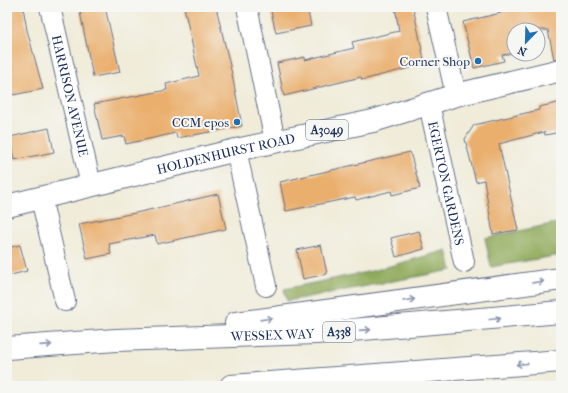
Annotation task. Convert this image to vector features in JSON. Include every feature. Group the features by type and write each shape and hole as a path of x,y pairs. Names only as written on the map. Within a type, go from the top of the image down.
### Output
{"main road":[{"name":"HOLDENHURST ROAD","path":"7,206 236,150 373,121 456,95 561,70"},
{"path":"116,340 561,278"},
{"name":"WESSEX WAY","path":"7,348 116,340 316,333 499,319 561,312"},
{"path":"231,386 561,361"}],"street":[{"name":"HARRISON AVENUE","path":"50,7 91,185"},
{"path":"247,7 275,141"},
{"path":"436,7 456,95"},
{"name":"EGERTON GARDENS","path":"428,104 464,262"},
{"path":"236,150 266,286"},
{"path":"41,198 65,301"}],"green space":[{"path":"561,222 561,255 491,267 485,238"},
{"path":"447,250 452,270 287,301 284,289 372,271"}],"building":[{"path":"7,7 23,7 27,30 43,89 13,95 7,68"},
{"path":"79,7 105,7 120,72 93,77"},
{"path":"184,7 216,7 232,74 242,126 177,138 176,133 126,144 124,136 102,140 94,104 167,90 166,84 199,76"},
{"path":"270,7 307,7 311,26 276,33"},
{"path":"395,7 413,7 425,64 362,80 361,77 284,96 277,63 305,57 305,60 354,48 352,42 399,31"},
{"path":"508,7 561,7 561,58 554,59 548,30 546,30 546,22 506,22 506,54 502,55 504,61 474,68 463,22 501,13 500,9"},
{"path":"561,102 561,132 545,135 544,132 499,144 518,230 493,234 484,180 476,182 465,139 474,125 539,110 539,107"},
{"path":"49,128 54,152 14,160 10,137"},
{"path":"410,152 420,188 392,195 391,191 356,200 355,197 286,211 280,182"},
{"path":"218,194 226,229 157,244 155,235 109,244 111,254 87,259 79,224"},
{"path":"419,231 424,249 396,257 391,238"},
{"path":"20,245 27,271 7,276 7,248"},
{"path":"321,245 327,274 303,279 297,250"}],"place":[{"name":"Corner Shop","path":"478,61"},
{"name":"CCM epos","path":"237,122"}]}
